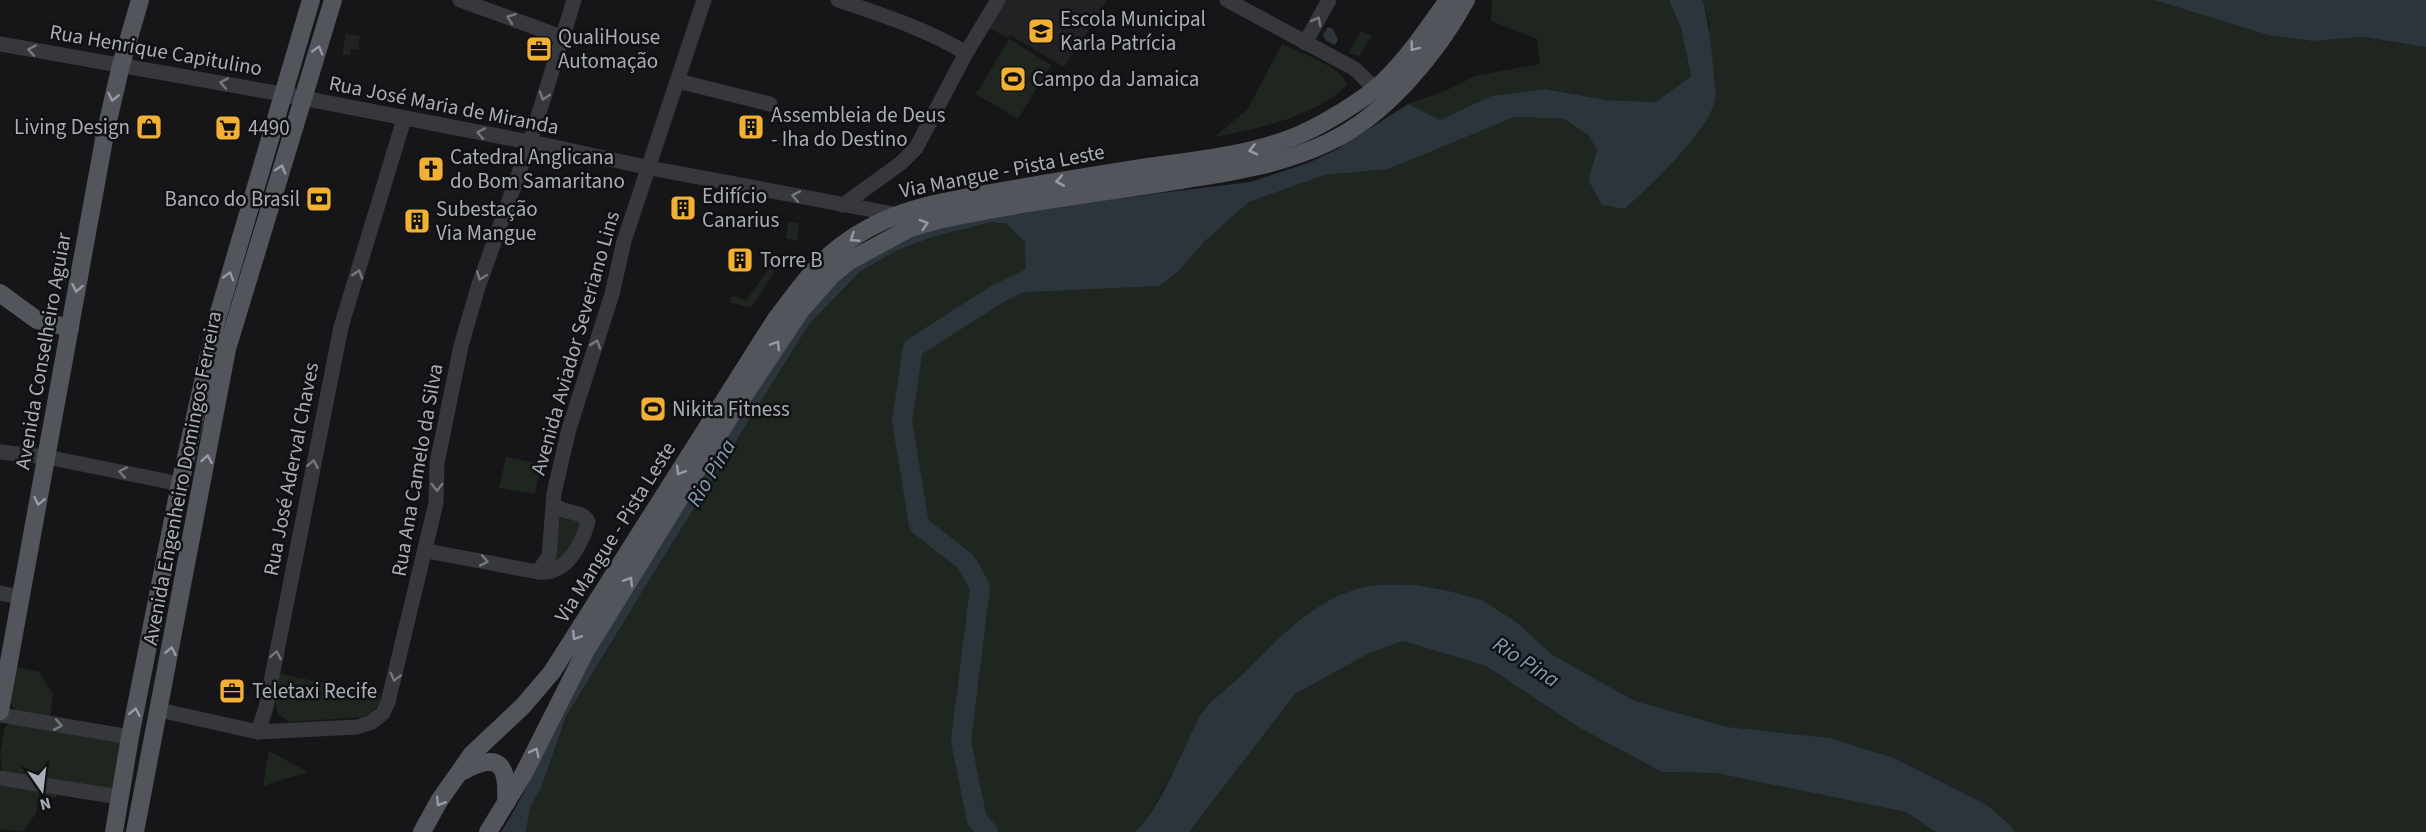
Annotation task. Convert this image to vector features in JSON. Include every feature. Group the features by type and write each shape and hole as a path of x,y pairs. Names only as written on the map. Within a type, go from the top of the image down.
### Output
{"main road":[{"name":"Avenida Conselheiro Aguiar","path":"0,713 105,134 121,64 140,0"},
{"name":"Avenida Engenheiro Domingos Ferreira","path":"114,832 130,737 180,484 217,319 311,0"},
{"name":"Avenida Engenheiro Domingos Ferreira","path":"135,832 227,350 333,0"},
{"name":"Via Mangue - Pista Leste","path":"422,832 439,801 472,754 523,706 552,672 776,319 817,267 833,252 894,214 946,201 1062,180 1246,152 1299,135 1326,121 1375,88 1413,49 1448,0"},
{"path":"488,832 524,773 585,652 729,418 801,310 832,275 849,261 881,242 910,228 938,220 1239,171 1303,153 1331,142 1356,127 1387,101 1439,44 1466,0"},
{"path":"0,293 37,320 70,328"},
{"path":"459,773 479,762 491,761 498,764 506,776 506,803"}],"street":[{"path":"460,0 562,37"},
{"name":"Rua Ana Camelo da Silva","path":"258,732 357,727 372,722 383,713 398,668 427,550 436,503 439,452 461,346 477,287 530,142 574,0"},
{"name":"Avenida Aviador Severiano Lins","path":"542,567 549,556 554,504 569,429 612,294 624,241 704,0"},
{"path":"838,0 887,16 948,41 966,53"},
{"path":"848,206 910,156 923,137 966,53 998,0"},
{"path":"1227,0 1355,69 1375,88"},
{"path":"1305,43 1329,0"},
{"name":"Rua Henrique Capitulino","path":"0,44 121,64 303,99"},
{"path":"678,81 770,104"},
{"name":"Rua José Maria de Miranda","path":"303,99 894,214"},
{"name":"Rua José Aderval Chaves","path":"258,732 266,707 341,327 404,119"},
{"path":"4,450 180,484"},
{"path":"427,550 542,567 554,572 566,563 588,522 583,515 558,509 554,504"},
{"path":"0,593 20,597"},
{"path":"266,707 288,731"},
{"path":"159,710 258,732"},
{"path":"0,713 130,737"},
{"path":"0,778 119,797"}],"shaded area":[{"name":"Escola Municipal Karla Patrícia","path":"1000,0 1107,0 1064,67 1010,35 1008,38 985,26"},
{"path":"1492,0 1669,0 1681,28 1691,76 1656,102 1607,100 1544,89 1491,96 1440,120 1408,104 1445,91 1475,76 1540,64 1537,39 1491,21"},
{"path":"1703,0 2154,0 2268,35 2312,41 2359,37 2426,47 2426,832 2015,832 1987,805 1894,758 1830,738 1728,727 1635,701 1553,655 1515,621 1482,600 1415,585 1370,586 1332,599 1309,613 1283,635 1173,772 1140,829 1134,832 526,832 530,808 541,788 566,718 810,323 861,271 896,251 932,237 992,222 1007,224 1025,242 1180,270 1205,241 1249,202 1325,175 1388,169 1515,117 1564,119 1588,135 1597,150 1588,180 1602,205 1625,209 1690,141 1710,27"},
{"path":"1361,31 1371,36 1360,56 1348,53"},
{"path":"346,34 360,36 358,50 351,49 350,55 342,55"},
{"name":"Campo da Jamaica","path":"1009,39 1051,65 1018,119 976,94"},
{"path":"1282,44 1327,65 1343,77 1347,83 1346,86 1333,97 1302,114 1266,126 1214,137 1247,110"},
{"path":"788,222 799,223 797,240 786,239"},
{"path":"769,268 775,271 751,308 729,302 732,296 747,300"},
{"path":"506,457 541,464 535,494 499,488"},
{"path":"561,515 582,523 566,559 557,561 553,558"},
{"path":"1403,641 1486,666 1578,727 1662,772 1715,773 1906,812 1936,832 1189,832 1295,694 1370,653"},
{"path":"16,667 39,672 53,694 50,719 16,711 13,707 10,696"},
{"path":"280,674 380,694 381,700 371,714 361,717 289,722 278,714 275,700"},
{"path":"13,722 119,742 122,745 117,786 112,790 2,771 0,755 5,727"},
{"path":"269,751 308,772 263,786"},
{"path":"0,785 57,794 56,798 39,795 36,813 23,832 0,829"}],"water":[{"name":"Rio Pina","path":"1669,0 1703,0 1711,48 1715,100 1702,127 1677,158 1625,209 1602,205 1588,180 1597,150 1588,135 1564,119 1515,117 1388,169 1325,175 1249,202 1205,241 1180,270 1159,286 1026,292 1025,242 1007,224 992,222 932,237 896,251 861,271 810,323 566,717 541,788 530,808 526,832 501,832 526,787 561,709 744,405 828,286 893,242 992,214 1250,182 1308,163 1338,149 1408,104 1440,120 1491,96 1544,89 1607,100 1656,102 1691,76 1681,28"},
{"path":"2154,0 2426,0 2426,47 2362,37 2312,41 2268,35"},
{"path":"1328,27 1333,29 1338,40 1335,45 1325,40 1323,34"},
{"name":"Rio Pina","path":"1375,585 1416,585 1482,600 1515,621 1553,655 1635,701 1728,727 1830,738 1894,758 1987,805 2015,832 1936,832 1906,812 1715,773 1662,772 1578,727 1486,666 1403,641 1370,653 1295,694 1189,832 1134,832 1151,812 1170,780 1202,713 1284,634 1315,609 1350,591"}],"waterway":[{"path":"988,832 977,820 961,741 980,587 966,562 919,525 902,421 913,348 997,294 1039,274 1042,262"}],"place":[{"name":"Escola Municipal Karla Patrícia","path":"1041,31"},
{"name":"QualiHouse Automação","path":"539,49"},
{"name":"Campo da Jamaica","path":"1013,79"},
{"name":"Living Design","path":"149,127"},
{"name":"Assembleia de Deus - Iha do Destino","path":"751,127"},
{"name":"4490","path":"228,128"},
{"name":"Catedral Anglicana do Bom Samaritano","path":"431,169"},
{"name":"Banco do Brasil","path":"319,199"},
{"name":"Edifício Canarius","path":"683,208"},
{"name":"Subestação Via Mangue","path":"417,221"},
{"name":"Torre B","path":"740,260"},
{"name":"Nikita Fitness","path":"653,409"},
{"name":"Teletaxi Recife","path":"232,691"}]}
